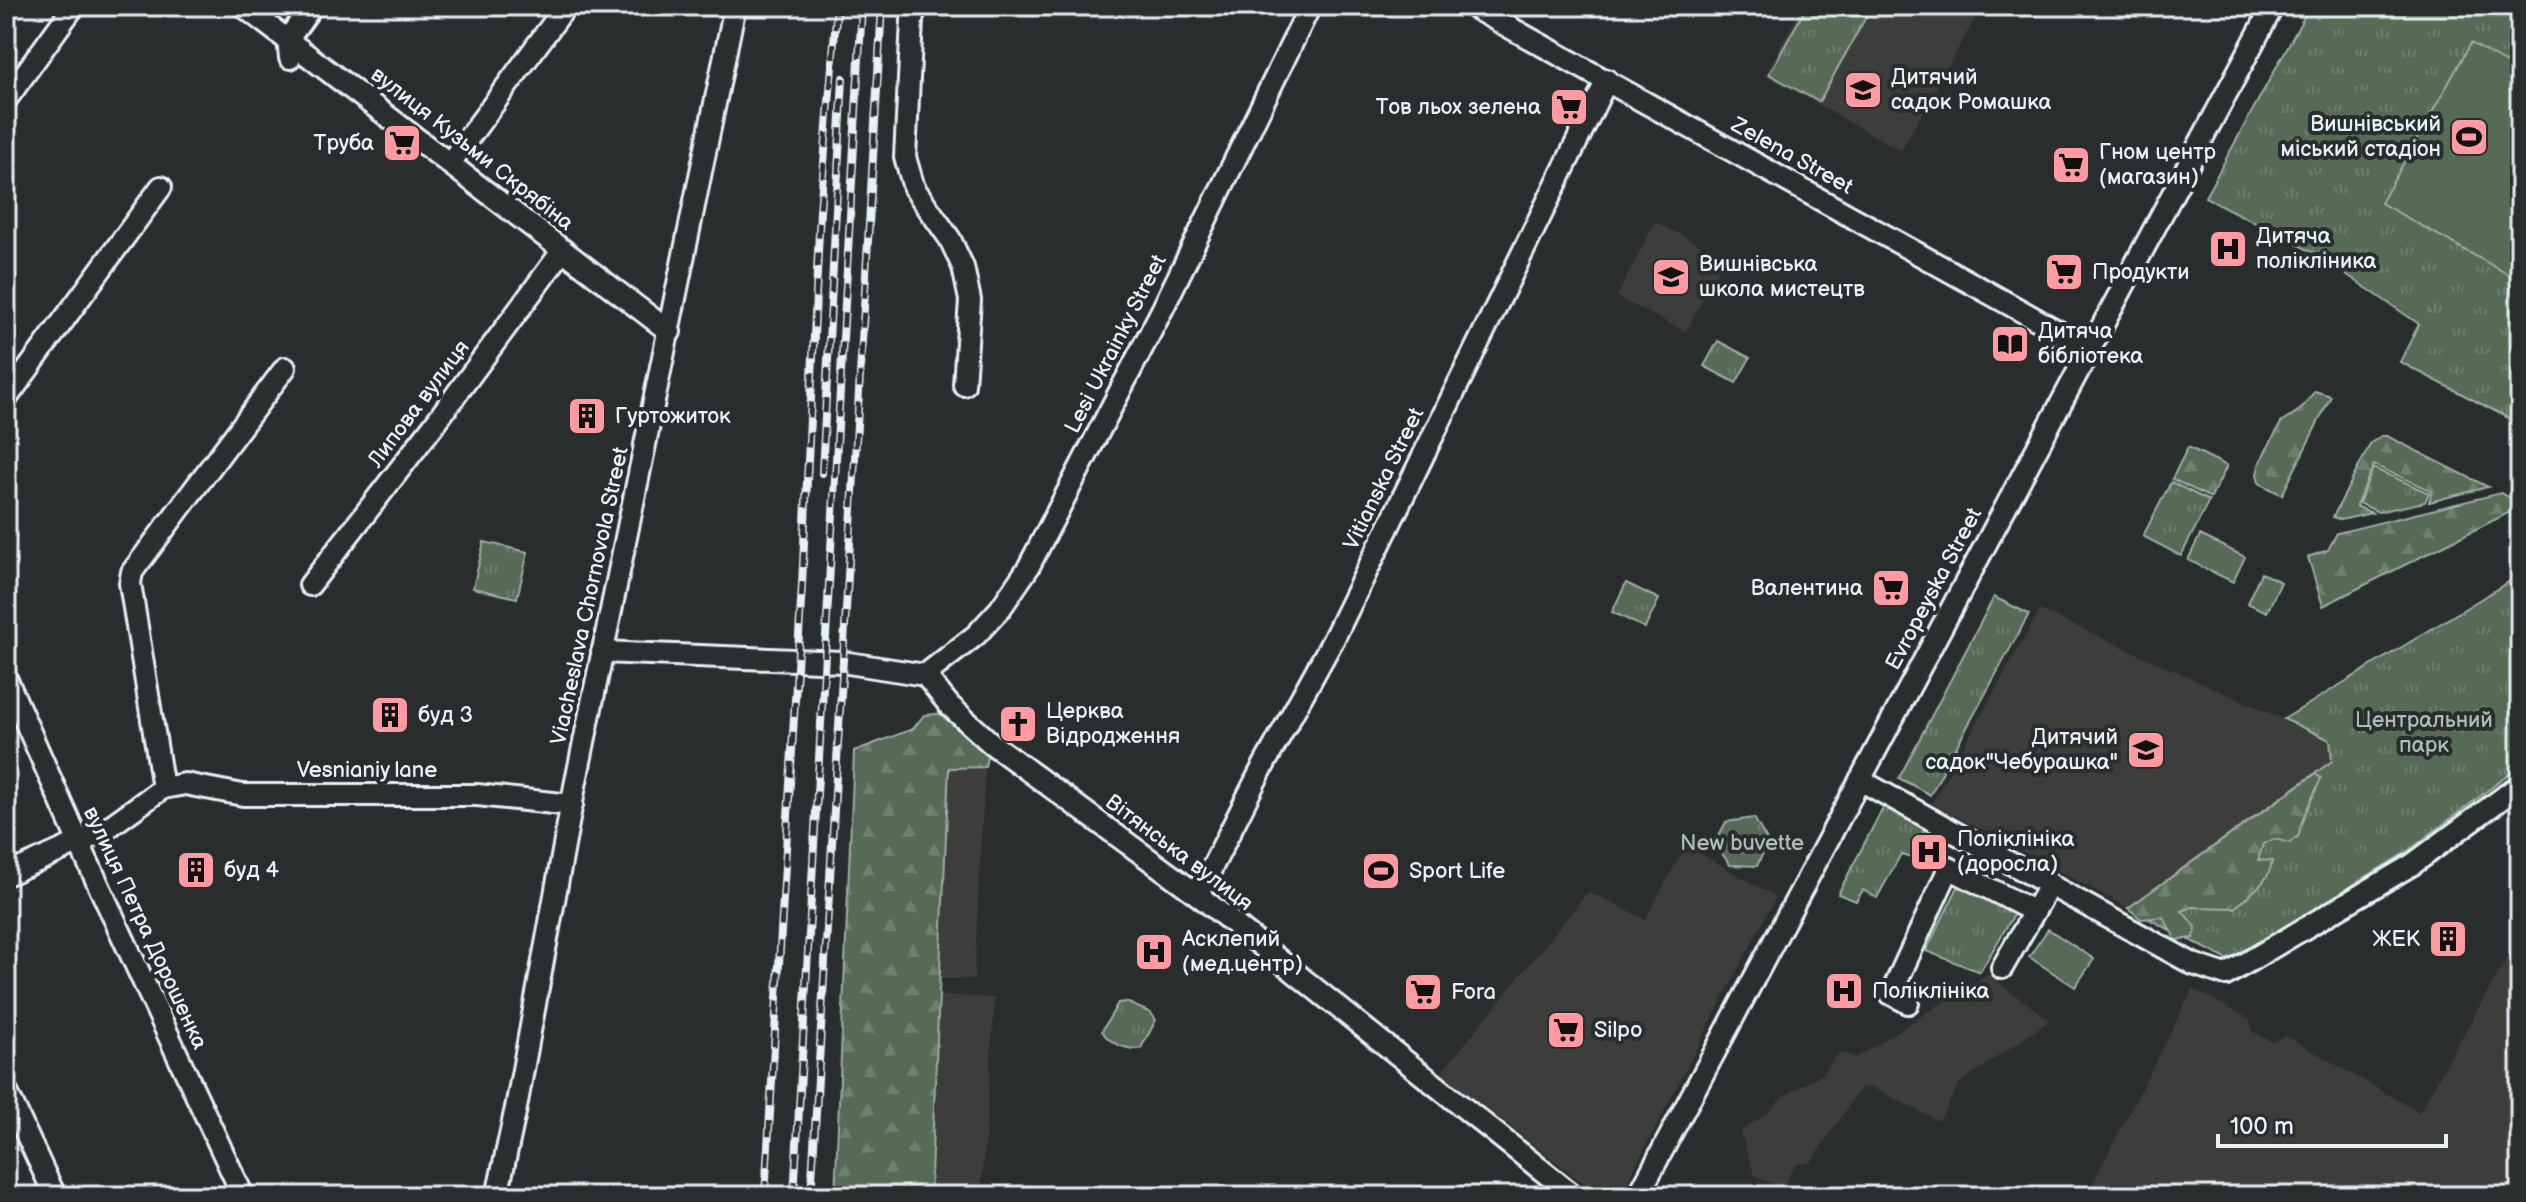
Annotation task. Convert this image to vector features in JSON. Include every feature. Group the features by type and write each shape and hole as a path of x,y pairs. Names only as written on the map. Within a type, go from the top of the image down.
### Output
{"street":[{"path":"6,100 74,6"},
{"name":"вулиця Кузьми Скрябіна","path":"243,6 289,48 450,163 670,332"},
{"path":"289,48 312,6"},
{"path":"450,163 566,6"},
{"name":"Viacheslava Chornovola Street","path":"497,1196 602,652 735,6"},
{"path":"916,6 912,20 905,157 914,188 950,239 963,267 970,300 964,385"},
{"name":"Lesi Ukrainky Street","path":"925,675 976,635 1000,609 1028,568 1163,308 1310,6"},
{"name":"Zelena Street","path":"1471,6 2090,349"},
{"name":"Evropeyska Street","path":"1638,1196 2273,6"},
{"name":"Vitianska Street","path":"1198,895 1264,764 1335,637 1607,80"},
{"path":"6,399 161,187"},
{"name":"Липова вулиця","path":"310,585 563,250"},
{"path":"6,875 102,832 163,788 130,583 132,572 285,368"},
{"path":"602,652 859,664 925,675"},
{"name":"Вітянська вулиця","path":"925,675 950,706 992,744 1198,895 1574,1196"},
{"name":"вулиця Петра Дорошенка","path":"6,678 243,1196"},
{"path":"1860,780 2193,964 2226,975 2413,864 2520,785"},
{"name":"Vesnianiy lane","path":"163,788 185,784 243,795 477,795 572,805"},
{"path":"1908,1003 1891,994 1949,868 2033,911"},
{"path":"2002,968 2050,884"},
{"path":"6,1090 55,1196"}],"shaded area":[{"name":"Дитячий садок Ромашка","path":"1803,6 1982,6 1901,151 1765,75"},
{"name":"Вишнівська школа мистецтв","path":"1655,222 1724,257 1686,332 1617,297"},
{"name":"Дитячий садок\"Чебурашка\"","path":"2040,610 2330,740 2333,761 2128,908 1932,803"},
{"path":"985,767 974,979 940,979 949,768"},
{"path":"1686,845 1776,897 1623,1190 1614,1196 1600,1196 1441,1073 1587,893 1602,897 1645,920"},
{"path":"2520,935 2520,1196 2086,1196 2193,989 2250,1019 2252,1031 2272,1042 2286,1036 2419,1112"},
{"path":"1987,974 2050,1020 1960,1083 1939,1121 1871,1087 1861,1088 1810,1163 1798,1164 1783,1188 1755,1176 1740,1132 1769,1112 1782,1097 1822,1074 1838,1054 1846,1053 1856,1058"},
{"path":"939,995 995,998 981,1196 930,1196"}],"green space":[{"path":"1807,6 1872,6 1819,102 1769,74"},
{"path":"2310,6 2520,6 2520,424 2400,362 2419,324 2318,255 2205,197"},
{"name":"Вишнівський міський стадіон","path":"2471,43 2520,71 2520,281 2381,203"},
{"path":"1718,341 1750,358 1736,383 1704,366"},
{"path":"2315,391 2331,396 2282,495 2259,483 2257,474 2260,462 2281,423 2301,409"},
{"path":"2381,436 2387,436 2488,487 2429,502 2432,491 2374,465 2356,506 2372,513 2341,520 2333,517 2371,443"},
{"path":"2188,447 2227,466 2211,498 2172,479"},
{"path":"2373,468 2429,493 2425,502 2378,512 2359,503"},
{"path":"2171,482 2209,501 2181,556 2143,536"},
{"path":"2501,493 2520,503 2520,519 2514,510 2323,606 2308,557 2328,550 2337,533"},
{"path":"2200,535 2245,557 2233,582 2188,560"},
{"path":"484,542 528,552 517,598 473,588"},
{"path":"2261,573 2281,582 2267,612 2247,603"},
{"name":"Центральний парк","path":"2520,575 2520,766 2408,851 2230,961 2128,908 2332,761 2330,740 2284,719"},
{"path":"1626,583 1659,599 1645,628 1612,612"},
{"path":"1994,597 2029,614 1930,795 1899,778"},
{"path":"950,713 989,747 985,767 949,768 930,1196 835,1196 854,751 913,729 924,715"},
{"path":"2315,774 2321,778 2299,835 2291,843 2274,839 2263,844 2258,860 2272,861 2267,876 2258,888 2235,908 2192,907 2182,911 2196,927 2194,938 2176,940 2163,917 2141,919 2128,908"},
{"path":"1885,804 1926,827 1910,858 1901,854 1877,898 1863,890 1856,901 1838,894"},
{"name":"New buvette","path":"1754,818 1768,842 1757,866 1730,865 1715,843 1726,822"},
{"path":"1960,883 2016,911 1980,972 1926,951"},
{"path":"2048,929 2094,959 2075,987 2029,957"},
{"path":"1126,1002 1151,1013 1156,1020 1141,1048 1119,1045 1102,1031 1118,1003"}],"railway":[{"path":"765,1196 802,585 820,211 837,6"},
{"path":"794,1196 862,6"},
{"path":"811,1196 882,6"},
{"path":"822,473 843,78"}],"place":[{"name":"Дитячий садок Ромашка","path":"1863,90"},
{"name":"Тов льох зелена","path":"1569,107"},
{"name":"Вишнівський міський стадіон","path":"2469,137"},
{"name":"Труба","path":"402,143"},
{"name":"Гном центр (магазин)","path":"2071,165"},
{"name":"Дитяча полікліника","path":"2228,249"},
{"name":"Продукти","path":"2064,272"},
{"name":"Вишнівська школа мистецтв","path":"1671,277"},
{"name":"Дитяча бібліотека","path":"2010,344"},
{"name":"Гуртожиток","path":"587,416"},
{"name":"Валентина","path":"1891,588"},
{"name":"буд 3","path":"390,715"},
{"name":"Церква Відродження","path":"1018,724"},
{"name":"Дитячий садок\"Чебурашка\"","path":"2146,750"},
{"name":"Поліклініка (доросла)","path":"1929,852"},
{"name":"буд 4","path":"196,870"},
{"name":"Sport Life","path":"1381,871"},
{"name":"ЖЕК","path":"2448,939"},
{"name":"Асклепий (мед.центр)","path":"1154,952"},
{"name":"Поліклініка","path":"1844,991"},
{"name":"Fora","path":"1423,992"},
{"name":"Silpo","path":"1566,1030"}]}
